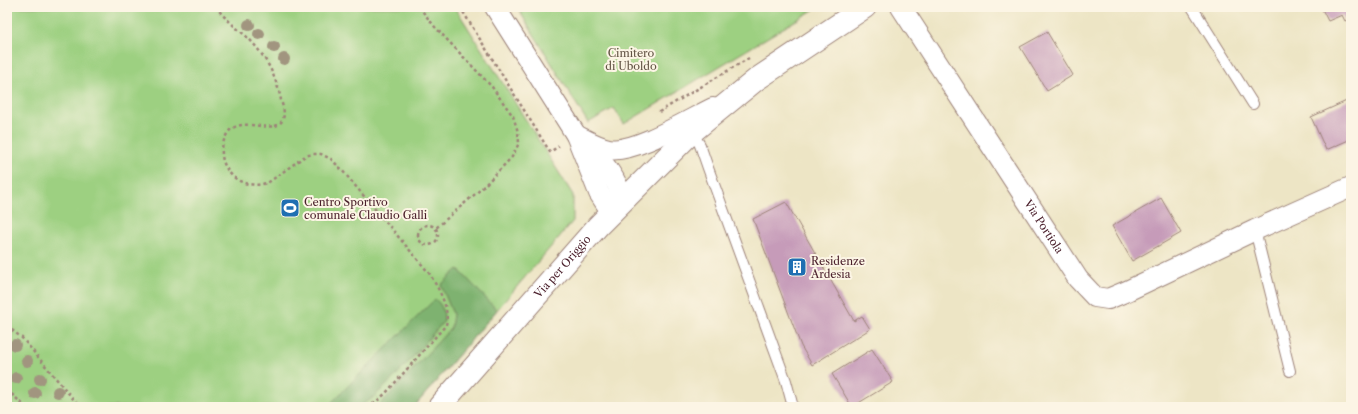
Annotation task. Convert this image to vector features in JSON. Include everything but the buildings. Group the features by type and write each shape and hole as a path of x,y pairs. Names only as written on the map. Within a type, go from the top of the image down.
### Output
{"street":[{"path":"495,7 576,135 610,171 621,193 617,207"},
{"name":"Via per Origgio","path":"439,407 598,226 692,132 764,74 865,7"},
{"name":"Via Portiola","path":"901,7 1078,278 1095,298 1108,299 1127,291 1255,230 1351,187"},
{"path":"576,135 602,148 610,150 641,144 733,98"}],"lane":[{"path":"1192,7 1253,104"},
{"path":"692,132 700,146 783,374 793,407"},
{"path":"1255,230 1290,372"}],"path":[{"path":"215,7 228,21 247,37 265,59 279,89 284,113 282,120 277,125 271,127 239,124 228,133 222,151 222,159 231,176 246,183 264,184 305,156 321,154 341,169 429,273 438,287 447,311 448,318 446,325 386,393 368,407"},
{"path":"418,7 492,87 513,116 518,132 519,143 512,157 481,189 436,228"},
{"path":"460,7 550,152 556,148"},
{"path":"652,116 753,55"},
{"path":"430,225 436,228 438,235 434,244 427,246 424,245 419,240 418,230 423,226 430,225"},
{"path":"7,326 22,338 80,407"},
{"path":"7,390 26,407"}],"green space":[{"name":"Centro Sportivo comunale Claudio Galli","path":"7,7 455,7 573,195 573,221 414,407 7,407"},
{"name":"Cimitero di Uboldo","path":"517,7 818,7 624,124 614,108 588,123"},
{"path":"458,269 497,310 414,407 378,407 451,328 453,314 441,285"},
{"path":"435,299 440,304 444,315 444,321 389,383 366,403 357,407 327,407"}],"place":[{"name":"Centro Sportivo comunale Claudio Galli","path":"290,208"},
{"name":"Residenze Ardesia","path":"797,267"}]}
